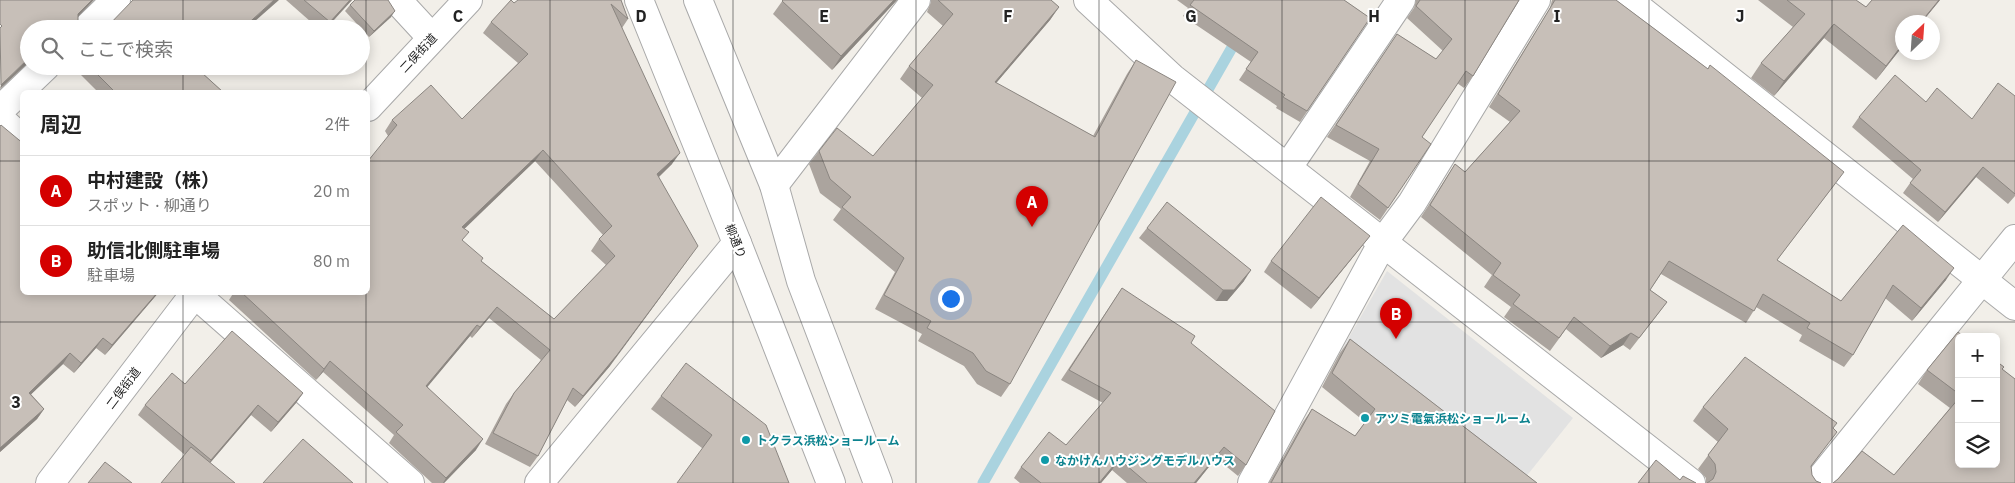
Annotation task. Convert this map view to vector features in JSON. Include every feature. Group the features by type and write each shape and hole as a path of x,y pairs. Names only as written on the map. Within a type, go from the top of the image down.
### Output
{"street":[{"path":"95,20 116,0"},
{"path":"397,0 432,38"},
{"name":"二俣街道","path":"370,105 468,0"},
{"name":"柳通り","path":"639,0 738,243 830,483"},
{"path":"698,0 774,184 801,281 878,483"},
{"path":"774,184 916,0"},
{"path":"1088,0 1172,78 1203,100 1691,483"},
{"path":"1288,167 1401,0"},
{"path":"1252,483 1383,242 1412,203 1536,0"},
{"path":"1628,0 2015,306"},
{"path":"21,90 37,75"},
{"path":"0,110 20,91"},
{"path":"0,119 20,137"},
{"path":"1817,483 1983,281 2015,239"},
{"path":"540,483 738,243"},
{"name":"二俣街道","path":"50,483 192,295"},
{"path":"196,295 410,483"}],"shaded area":[{"path":"1387,271 1573,418 1521,483 1340,353"}],"building":[{"path":"0,0 92,0 78,14 78,20 20,20 20,67 1,85 0,28 2,26 0,24"},
{"path":"133,0 274,0 252,20 114,20"},
{"path":"304,0 350,0 332,20 328,20"},
{"path":"355,0 388,0 395,11 374,31 370,27 370,20 364,20 350,5"},
{"path":"511,0 514,3 518,0 621,0 628,19 611,4 680,153 657,174 698,246 617,355 583,396 573,388 538,456 493,433 514,393 550,350 497,307 480,327 477,325 426,386 483,439 446,478 396,432 403,425 330,361 324,369 244,295 370,295 370,159 397,125 392,120 431,85 462,119 528,54 491,22","holes":["543,150 612,226 599,239 615,256 554,319 481,261 483,258 462,240 469,232 462,227"]},
{"path":"783,0 894,0 841,56"},
{"path":"938,0 1051,0 1059,7 995,82 1095,137 1136,60 1176,82 1010,384 986,371 973,353 927,328 931,321 884,295 904,258 842,207 851,197 830,179 819,151 837,128 873,156 933,85 909,66 953,14"},
{"path":"1194,0 1344,0 1370,18 1307,111 1283,97 1285,95 1246,69 1258,52 1190,5"},
{"path":"1420,0 1519,0 1473,76 1466,71 1422,137 1431,144 1388,208 1358,184 1379,149 1336,125 1397,34 1436,59 1452,39 1416,6"},
{"path":"1555,0 1616,0 1708,69 1710,65 1844,172 1777,260 1841,301 1903,225 1954,268 1921,308 1893,285 1853,355 1807,328 1810,323 1763,294 1754,311 1669,261 1650,290 1667,302 1639,338 1631,333 1610,346 1574,317 1559,338 1513,304 1520,295 1493,275 1501,263 1430,205 1455,164 1465,172 1520,111 1498,94"},
{"path":"1787,0 1856,0 1866,7 1872,0 1939,0 1927,15 1895,15 1895,54 1886,66 1834,24 1784,81 1761,63 1805,14"},
{"path":"98,75 204,75 221,90 113,90"},
{"path":"1895,75 1926,102 1937,88 1972,119 1998,83 2015,96 2015,194 1983,167 1945,212 1910,183 1921,170 1859,117"},
{"path":"0,126 20,140 20,295 155,295 112,345 103,338 81,363 70,353 29,393 44,409 0,448"},
{"path":"1321,197 1370,236 1319,298 1271,261"},
{"path":"1167,202 1251,270 1234,290 1223,290 1147,228"},
{"path":"1122,288 1195,336 1191,343 1275,411 1246,465 1224,447 1194,483 1147,483 1119,459 1099,483 1041,483 1021,467 1049,432 1066,445 1111,393 1069,370"},
{"path":"232,331 303,393 278,422 258,405 211,460 145,405 172,373 185,384"},
{"path":"1955,336 1955,391 1927,370"},
{"name":"アツミ電氣浜松ショールーム","path":"1350,339 1537,483 1271,483 1312,409 1355,436 1375,409 1332,373"},
{"path":"1745,357 1837,423 1833,428 1837,432 1811,466 1812,475 1816,481 1821,483 1707,483 1713,479 1716,472 1715,464 1708,455 1728,429 1703,407"},
{"path":"686,363 766,425 789,483 677,483 712,435 661,396"},
{"path":"2000,364 2004,367 2002,369 2015,379 2015,483 1833,483 1862,451 1894,475 1955,403 1955,468 2000,468"},
{"path":"303,439 353,483 263,483"},
{"path":"191,447 235,483 161,483"},
{"path":"1656,460 1680,480 1683,476 1696,483 1638,483"},
{"path":"105,462 132,483 88,483"}],"waterway":[{"path":"983,483 1238,37"}],"place":[{"name":"中村建設（株）","path":"1032,227"},
{"name":"助信北側駐車場","path":"1396,339"},
{"name":"アツミ電氣浜松ショールーム","path":"1365,418"},
{"name":"トクラス浜松ショールーム","path":"746,440"},
{"name":"なかけんハウジングモデルハウス","path":"1045,460"}]}
